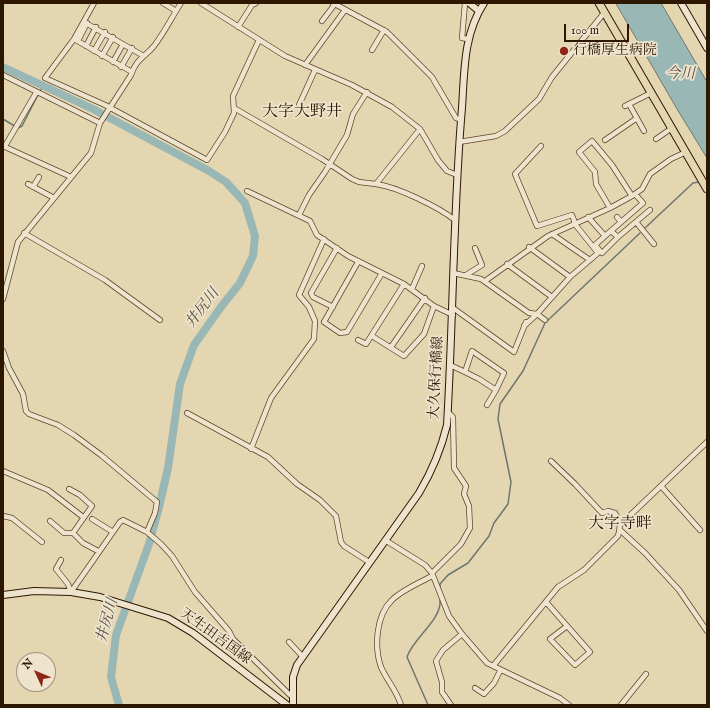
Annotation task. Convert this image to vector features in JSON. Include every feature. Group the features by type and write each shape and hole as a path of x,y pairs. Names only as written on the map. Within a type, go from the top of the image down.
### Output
{"main road":[{"path":"469,3 479,10"},
{"name":"大久保行橋線","path":"293,705 293,677 297,665 386,540 433,470 444,438 448,412 453,312 457,175 468,39 479,10 484,3"},
{"path":"598,3 704,183"},
{"path":"681,3 706,45"},
{"name":"天生田吉国線","path":"3,595 34,591 70,592 117,602 168,618 182,625 287,705"}],"street":[{"path":"94,3 86,23 76,40 45,78 109,109 207,160 225,132 234,113 233,96 259,40"},
{"path":"163,3 176,11"},
{"path":"3,298 15,251 24,233 91,153 101,122 142,55 154,46 181,3"},
{"path":"238,27 252,5 256,3"},
{"path":"464,3 462,38 468,39"},
{"path":"203,4 259,40 315,70 367,92 392,107 420,129 438,160 447,171 457,175"},
{"path":"322,21 334,4 384,30 432,77 456,118 461,120"},
{"path":"305,65 345,10"},
{"path":"459,142 496,136 505,131 539,98 552,77 604,13"},
{"path":"86,23 105,32 142,55"},
{"path":"86,46 96,27"},
{"path":"372,50 384,30"},
{"path":"94,51 105,32"},
{"path":"102,56 113,37"},
{"path":"76,40 132,72"},
{"path":"113,62 123,44"},
{"path":"121,67 132,48"},
{"path":"299,105 315,70"},
{"path":"3,76 36,93 101,122"},
{"path":"299,215 309,195 330,164 350,129 354,114 367,92"},
{"path":"644,131 637,118 627,105 651,92"},
{"path":"36,93 4,146 71,177"},
{"path":"234,108 359,182 388,185 442,210 456,220"},
{"path":"605,140 637,118"},
{"path":"656,138 672,128"},
{"path":"376,184 420,129"},
{"path":"610,208 596,184 595,172 579,152 592,141 612,165 633,195 643,203 595,245 602,253 618,237 650,210"},
{"path":"247,191 310,221 317,236 324,239 358,262 412,288 434,306 453,312 514,352 525,324 537,314 570,276 598,253 574,223 572,215 537,226 515,174 541,146"},
{"path":"485,280 529,248 552,234 610,208 633,195 642,188 650,174 671,159 686,152"},
{"path":"33,187 39,177"},
{"path":"28,184 54,198"},
{"path":"628,216 654,244"},
{"path":"588,217 605,236"},
{"path":"617,217 621,222"},
{"path":"611,230 618,237"},
{"path":"24,233 105,280 160,320"},
{"path":"552,234 590,260"},
{"path":"251,449 271,398 314,339 314,321 309,307 299,295 324,239"},
{"path":"332,307 313,297 311,293 337,248"},
{"path":"466,275 482,265 475,248"},
{"path":"529,248 570,276"},
{"path":"358,262 324,322 340,333 347,332 382,273"},
{"path":"507,264 552,297"},
{"path":"412,288 422,266"},
{"path":"453,273 485,280 528,313 537,314 545,320"},
{"path":"358,340 366,344 404,284"},
{"path":"391,348 425,298"},
{"path":"372,336 404,356 424,334 434,306"},
{"path":"3,351 9,368 23,394 26,411 29,414 58,425 74,435 101,455 157,502 148,533"},
{"path":"466,372 472,351 504,373 487,405"},
{"path":"450,365 479,379 496,390"},
{"path":"401,705 398,693 381,666 376,642 377,631 387,606 392,599 432,574 461,544 470,528 469,506 464,494 466,486 454,468 453,417 448,412"},
{"path":"187,413 268,457 297,484 320,500 336,516 341,542 344,546 369,562"},
{"path":"493,666 558,587 584,570 618,536 621,524 707,442"},
{"path":"551,461 602,513 612,511 621,524"},
{"path":"3,471 48,490 83,517"},
{"path":"661,486 700,530"},
{"path":"69,488 80,494 92,506 73,533"},
{"path":"3,516 12,518 42,542"},
{"path":"92,519 113,532"},
{"path":"70,592 96,558 98,551 123,520 148,533 161,544 172,556 195,592 229,631 233,639 290,695 294,695"},
{"path":"50,521 64,533 73,533 83,543 98,551"},
{"path":"620,530 645,553 679,590 707,632"},
{"path":"386,540 425,565 432,574 449,616 462,634 487,663 500,671 560,698 569,705"},
{"path":"61,560 56,569 68,584 70,592"},
{"path":"546,602 590,652 575,664 550,639 567,626"},
{"path":"451,705 442,692 442,682 436,661 443,650 462,634"},
{"path":"289,642 302,657"},
{"path":"475,688 484,694 494,683 500,671"},
{"path":"621,705 646,674"}],"water":[{"name":"今川","path":"616,3 661,3 707,82 707,158 677,109"}],"waterway":[{"name":"井尻川","path":"3,67 93,109 209,171 226,182 245,203 255,236 253,256 240,283 194,345 180,384 168,468 159,507 149,544 116,635 111,677 119,705"},
{"path":"3,119 18,128 22,126 42,87"},
{"path":"645,228 693,183 699,182"},
{"path":"440,588 440,584 448,575 468,563 489,536 494,523 508,504 511,482 498,419 500,404 523,371 545,323 640,233"},
{"path":"428,705 407,657 410,650 437,615 440,600"}],"place":[{"name":"行橋厚生病院","path":"564,51"}],"district":[{"name":"大字大野井","path":"302,113"},
{"name":"大字寺畔","path":"620,525"}]}
